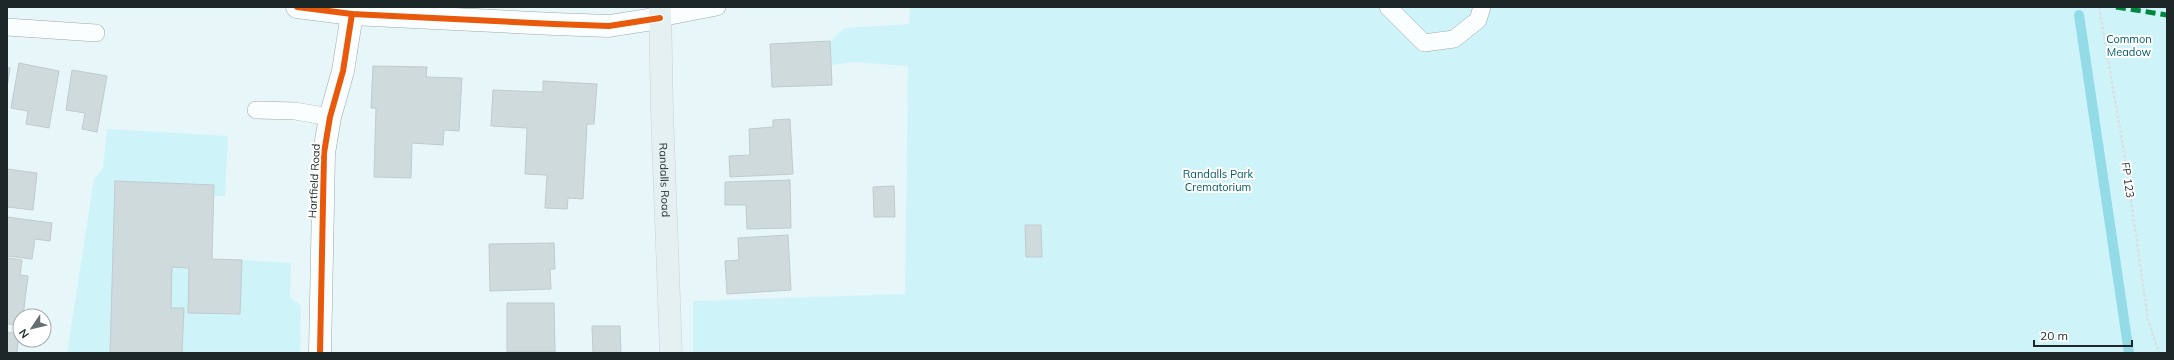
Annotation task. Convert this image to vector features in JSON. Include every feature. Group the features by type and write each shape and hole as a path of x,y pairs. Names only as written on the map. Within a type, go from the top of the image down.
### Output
{"main road":[{"name":"Randalls Road","path":"660,12 671,353"}],"street":[{"path":"297,7 352,14 609,26 660,12"},
{"name":"Hartfield Road","path":"320,353 324,153 330,117 343,71 352,14"}],"lane":[{"path":"660,12 717,7"},
{"path":"1388,7 1424,43 1454,39 1478,20 1482,7"},
{"path":"7,27 96,33"},
{"path":"256,110 296,111 330,117"}],"green space":[{"path":"910,7 2167,7 2167,353 693,353 693,301 905,294 908,66 854,62 831,65 830,41 845,28 909,24"},
{"path":"107,129 228,136 225,196 214,196 214,185 115,181 110,353 67,353 94,179 103,168"},
{"path":"242,260 291,263 290,297 301,306 300,353 182,353 184,309 171,308 172,267 189,268 188,313 240,314"}],"building":[{"path":"830,41 832,85 772,87 770,44"},
{"path":"19,63 59,71 49,128 26,124 28,111 11,108"},
{"path":"373,66 427,67 426,77 462,78 459,131 444,130 443,145 412,143 411,178 374,177 376,108 371,108"},
{"path":"7,68 10,68 7,88"},
{"path":"72,70 107,76 97,132 82,129 85,113 66,110"},
{"path":"543,81 597,84 594,124 587,124 583,199 568,198 567,209 545,208 547,175 525,174 527,128 491,126 493,90 543,92"},
{"path":"790,119 793,174 730,177 729,156 750,155 749,129 773,127 773,120"},
{"path":"7,169 37,173 33,210 7,207"},
{"path":"790,180 791,228 747,229 746,205 725,205 725,182"},
{"path":"115,181 214,185 212,259 242,260 240,314 188,313 189,268 172,267 171,308 184,308 182,353 110,353"},
{"path":"894,186 895,217 874,217 873,187"},
{"path":"7,217 52,223 50,241 35,239 32,259 7,256"},
{"path":"1025,225 1041,225 1042,257 1026,257"},
{"path":"788,235 791,290 727,294 725,261 739,260 738,238"},
{"path":"554,243 555,269 550,269 551,289 490,291 489,244"},
{"path":"7,258 22,260 20,275 28,276 24,308 12,308 12,324 7,324"},
{"path":"507,303 554,303 555,352 507,352"},
{"path":"592,326 620,326 621,353 593,353"},
{"path":"7,332 12,333 12,348 18,348 17,353 7,353"}],"waterway":[{"path":"2079,15 2129,353"}],"marked path":[{"path":"2116,7 2167,15"}],"cycle path":[{"path":"297,7 352,14 609,26 660,18"},
{"path":"320,353 324,153 330,117 343,71 352,14"}],"park label":[{"name":"Common Meadow","path":"2129,45"},
{"name":"Randalls Park Crematorium","path":"1218,180"}]}
